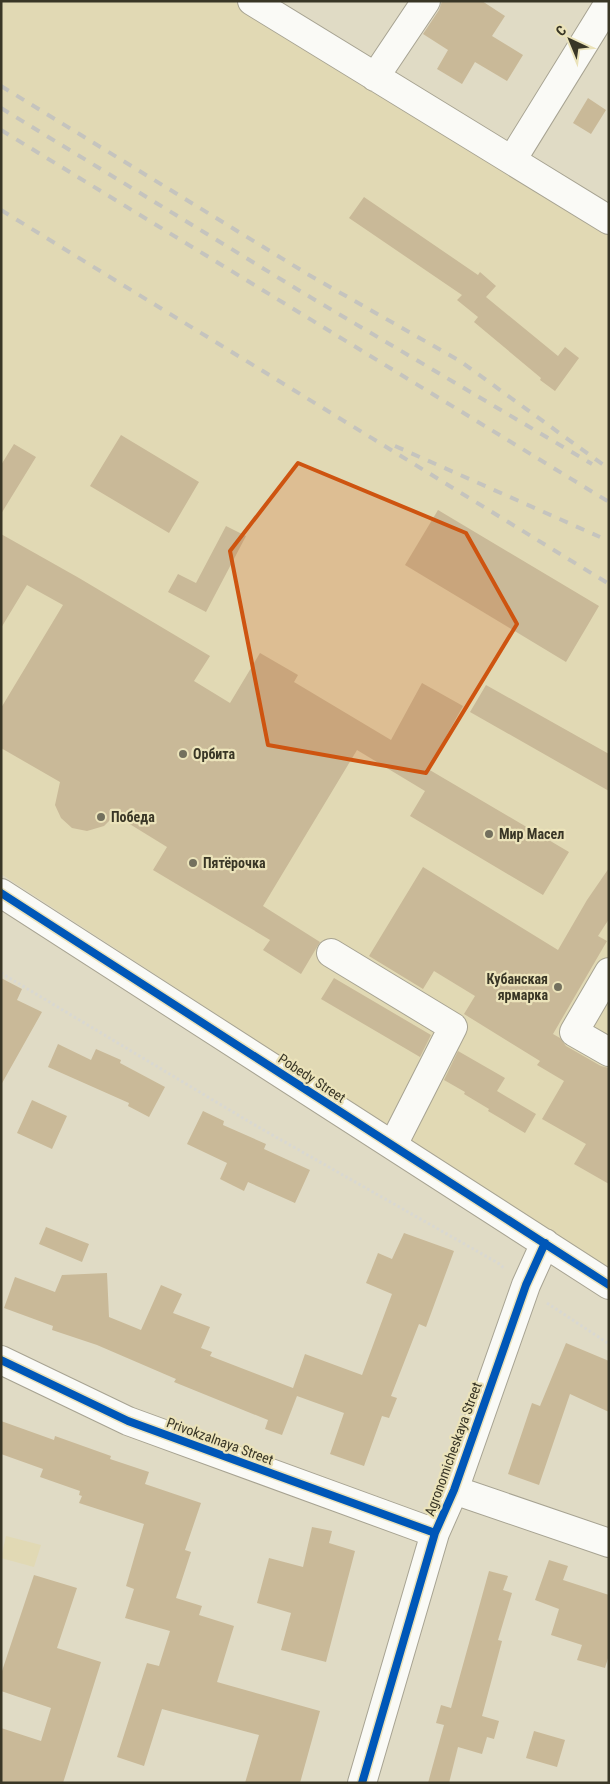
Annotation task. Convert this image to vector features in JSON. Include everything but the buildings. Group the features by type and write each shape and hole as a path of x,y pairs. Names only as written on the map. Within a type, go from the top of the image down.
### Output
{"street":[{"path":"252,1 609,220"},
{"path":"375,77 426,1"},
{"path":"512,160 609,3"},
{"name":"Pobedy Street","path":"1,893 609,1285"},
{"path":"331,952 452,1027 392,1144"},
{"path":"609,972 574,1032 609,1052"},
{"name":"Agronomicheskaya Street","path":"362,1783 436,1533 454,1490 526,1285 545,1243"},
{"name":"Privokzalnaya Street","path":"1,1360 128,1420 436,1533"},
{"path":"454,1490 609,1543"}],"path":[{"path":"1,973 253,1124 498,1263 546,1302 609,1344"}],"highlighted area":[{"path":"298,463 466,533 517,624 426,773 268,745 230,551"}],"shaded area":[{"path":"1,1 233,1 609,236 609,1270 1,874"},
{"path":"6,1536 41,1545 34,1567 1,1558"}],"railway":[{"path":"1,86 309,275 460,361 609,469"},
{"path":"1,108 305,294 592,464"},
{"path":"1,130 609,502"},
{"path":"1,210 609,584"},
{"path":"395,446 600,537"}],"cycle path":[{"path":"1,893 609,1285"},
{"path":"362,1783 435,1533 454,1490 526,1285 545,1243"},
{"path":"1,1360 128,1421 435,1533"}],"place":[{"name":"Орбита","path":"183,754"},
{"name":"Победа","path":"101,817"},
{"name":"Мир Масел","path":"489,834"},
{"name":"Пятёрочка","path":"193,863"},
{"name":"Кубанская ярмарка","path":"558,987"}]}
